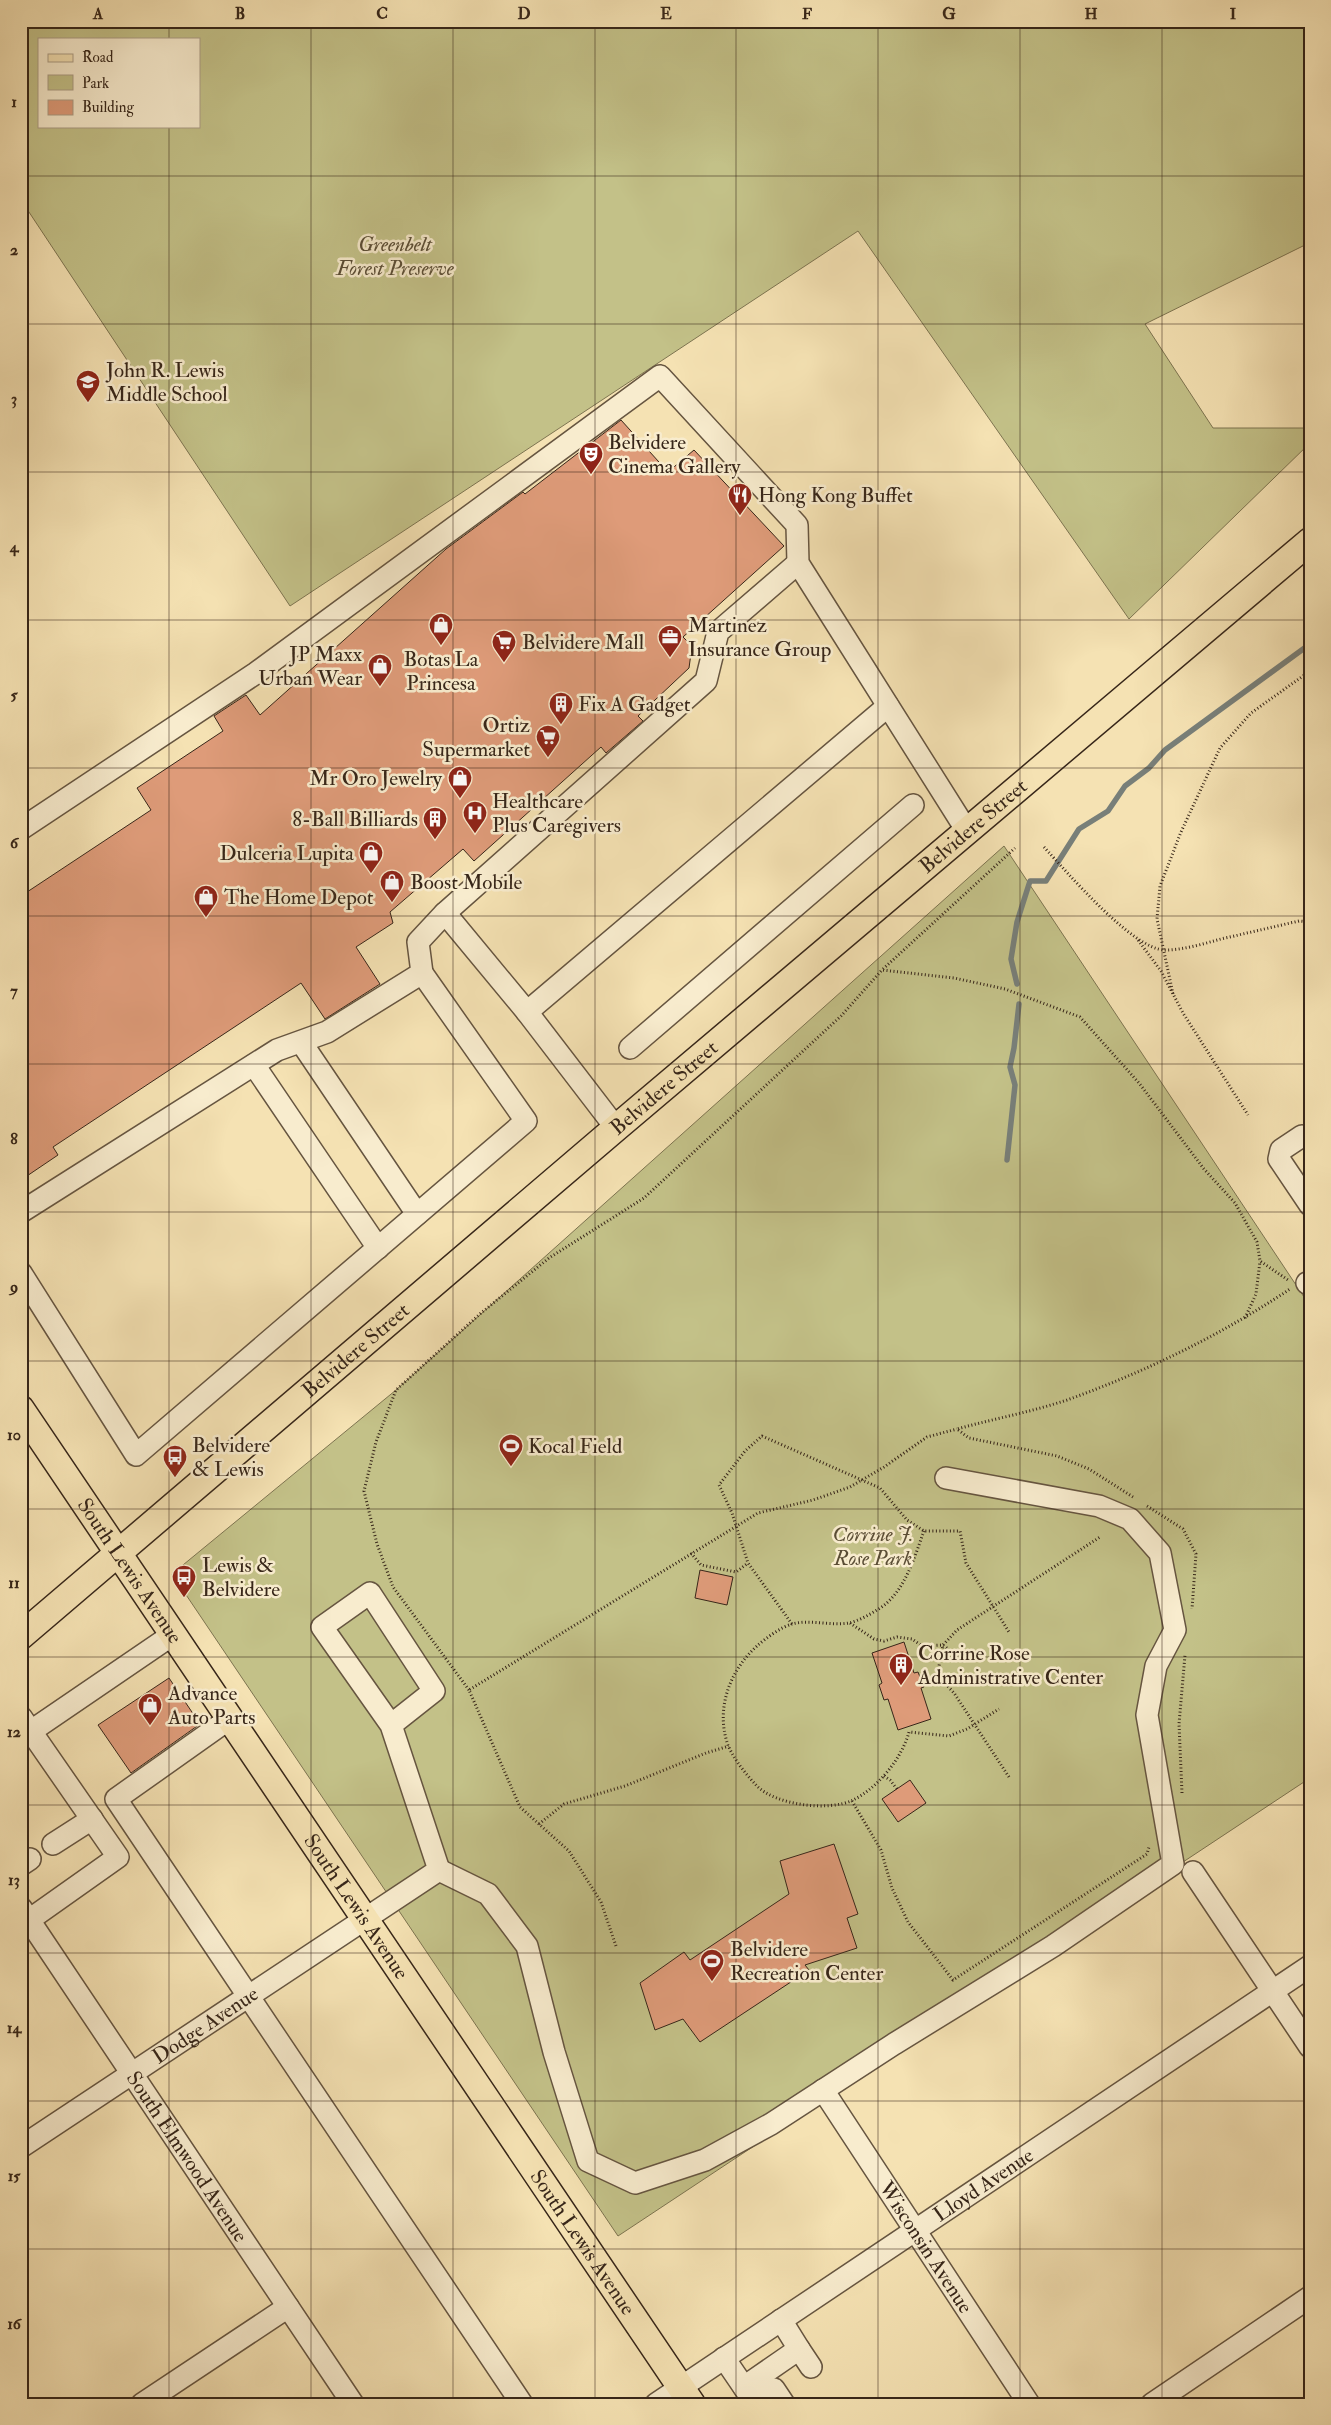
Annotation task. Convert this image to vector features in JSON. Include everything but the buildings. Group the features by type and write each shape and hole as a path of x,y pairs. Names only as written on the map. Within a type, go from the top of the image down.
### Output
{"main road":[{"name":"Belvidere Street","path":"21,1636 616,1128 1310,541"},
{"name":"South Lewis Avenue","path":"21,1409 686,2396"}],"street":[{"path":"21,829 256,673 660,376 797,525 798,563 967,831"},
{"path":"21,1273 136,1455 526,1121 422,973 418,942 445,913 706,680 718,632 798,563"},
{"path":"528,1012 888,706"},
{"path":"630,1048 913,805"},
{"path":"445,913 528,1012 616,1128"},
{"path":"21,1212 277,1050 327,1032 422,973"},
{"path":"301,1042 418,1214"},
{"path":"254,1065 378,1248"},
{"path":"1310,1140 1302,1136 1281,1150 1279,1159 1310,1205"},
{"path":"391,1725 434,1691 370,1593 322,1627 391,1725 439,1870 488,1894 527,1946 554,2052 588,2161 635,2183 705,2160 771,2124 1053,1946 1173,1864 1147,1715 1156,1666 1175,1630 1160,1553 1130,1519 1099,1506 946,1478"},
{"path":"25,1914 118,1856 25,1728 172,1635"},
{"path":"229,1719 116,1799 522,2404"},
{"path":"53,1844 98,1827"},
{"name":"Dodge Avenue","path":"21,2147 439,1870"},
{"path":"1193,1872 1310,2047"},
{"name":"South Elmwood Avenue","path":"25,1914 352,2404"},
{"name":"Lloyd Avenue","path":"656,2404 686,2396 724,2358 1310,1966"},
{"name":"Wisconsin Avenue","path":"823,2090 1029,2404"},
{"path":"1152,2404 1310,2297"},
{"path":"142,2404 288,2307"},
{"path":"780,2320 811,2367"},
{"path":"751,2399 800,2349"},
{"path":"724,2358 751,2399"},
{"path":"751,2399 774,2389 784,2404"}],"path":[{"path":"1173,994 1157,919 1160,886 1181,832 1220,748 1251,713 1310,671"},
{"path":"1044,847 1104,911 1144,944 1165,950 1197,946 1299,921 1310,922"},
{"path":"616,1946 601,1902 569,1851 520,1807 469,1690 393,1587 377,1544 364,1491 376,1442 396,1390 481,1312 549,1258 644,1198 842,1016 882,970 1015,848"},
{"path":"1135,936 1161,971 1173,994 1248,1115"},
{"path":"882,970 954,978 1005,989 1080,1017 1140,1083 1204,1170 1235,1203 1257,1242 1260,1262 1256,1294 1244,1320"},
{"path":"469,1690 758,1513 813,1500 850,1487 927,1437 1066,1400 1146,1368 1244,1320 1296,1285 1260,1262"},
{"path":"957,1429 969,1438 1057,1456 1089,1469 1136,1499"},
{"path":"792,1624 748,1563 736,1525 719,1485 744,1451 762,1436 880,1488 907,1520 924,1530 960,1531 966,1563 992,1608 1009,1632"},
{"path":"1144,1504 1183,1529 1196,1554 1195,1588 1191,1615"},
{"path":"924,1530 898,1592 878,1610 849,1623 792,1624 763,1640 744,1658 729,1682 724,1710 729,1746 744,1772 762,1792 793,1804 826,1805 852,1801 884,1776 906,1743 909,1732 949,1736 973,1726 999,1709"},
{"path":"1009,1777 973,1726 954,1693 942,1680 939,1666 943,1645 957,1630 1100,1537"},
{"path":"691,1553 701,1564 736,1572 748,1563"},
{"path":"849,1623 874,1639 884,1641 897,1637 912,1639 922,1646 943,1645 964,1662"},
{"path":"1183,1800 1179,1724 1186,1650"},
{"path":"539,1824 564,1804 625,1786 706,1752 729,1746"},
{"path":"884,1776 897,1789"},
{"path":"852,1801 882,1850 892,1888 908,1922 953,1980 1147,1854 1154,1835 1166,1828"}],"green space":[{"name":"Greenbelt Forest Preserve","path":"21,21 1310,21 1310,251 1305,245 1145,324 1213,428 1310,428 1310,443 1129,619 858,231 290,606 21,200"},
{"name":"Corrine J. Rose Park","path":"1004,846 1310,1306 1310,1778 618,2236 172,1574 396,1390"}],"waterway":[{"path":"1017,984 1011,959 1017,922 1030,881 1046,881 1079,829 1108,811 1125,786 1149,768 1165,750 1310,644"},
{"path":"1007,1160 1015,1085 1010,1067 1019,1004"}],"place":[{"name":"John R. Lewis Middle School","path":"88,403"},
{"name":"Belvidere Cinema Gallery","path":"591,475"},
{"name":"Hong Kong Buffet","path":"740,516"},
{"name":"Botas La Princesa","path":"441,646"},
{"name":"Martinez Insurance Group","path":"670,658"},
{"name":"Belvidere Mall","path":"504,663"},
{"name":"JP Maxx Urban Wear","path":"380,687"},
{"name":"Fix A Gadget","path":"561,725"},
{"name":"Ortiz Supermarket","path":"548,758"},
{"name":"Mr Oro Jewelry","path":"460,799"},
{"name":"Healthcare Plus Caregivers","path":"475,834"},
{"name":"8-Ball Billiards","path":"435,840"},
{"name":"Dulceria Lupita","path":"371,874"},
{"name":"Boost Mobile","path":"392,903"},
{"name":"The Home Depot","path":"206,918"},
{"name":"Kocal Field","path":"511,1467"},
{"name":"Belvidere & Lewis","path":"175,1478"},
{"name":"Lewis & Belvidere","path":"184,1598"},
{"name":"Corrine Rose Administrative Center","path":"901,1686"},
{"name":"Advance Auto Parts","path":"150,1726"},
{"name":"Belvidere Recreation Center","path":"712,1982"}]}
